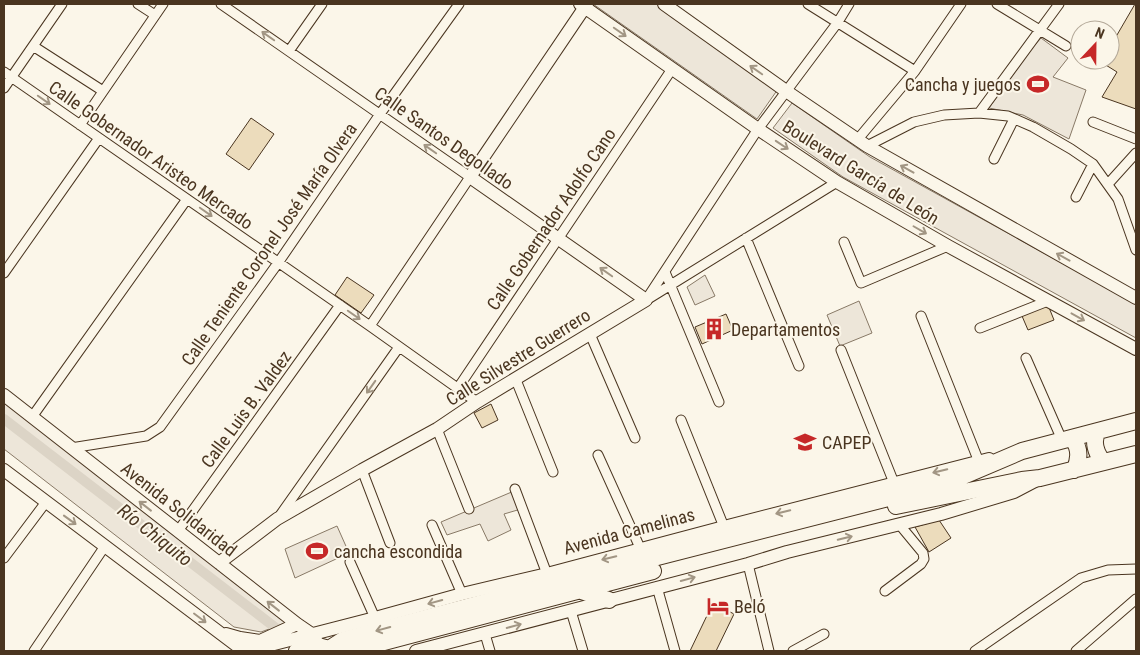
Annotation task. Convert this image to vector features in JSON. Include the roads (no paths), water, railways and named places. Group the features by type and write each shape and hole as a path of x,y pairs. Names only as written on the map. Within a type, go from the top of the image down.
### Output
{"highway":[{"name":"Avenida Camelinas","path":"350,651 581,583 947,482 1022,451 1136,421"},
{"path":"1098,431 1095,440 1096,452 1103,462"},
{"path":"1067,439 1074,439 1077,447 1079,459 1074,470"},
{"name":"Avenida Camelinas","path":"297,651 319,643 342,640 891,508 1022,480 1040,478 1136,454"},
{"path":"564,569 581,583 609,600"}],"main road":[{"name":"Boulevard García de León","path":"664,4 862,143 1136,298"},
{"name":"Boulevard García de León","path":"584,5 672,69 837,182 948,246 1136,349"},
{"path":"470,177 584,5"},
{"name":"Calle Santos Degollado","path":"470,177 646,300"},
{"name":"Calle Silvestre Guerrero","path":"219,563 277,519 437,429 477,402 646,300"},
{"name":"Avenida Solidaridad","path":"4,395 319,643"},
{"name":"Avenida Camelinas","path":"245,651 260,644 319,643 375,618 462,594 547,574 1022,451"},
{"path":"4,470 245,651"},
{"name":"Avenida Camelinas","path":"416,651 572,611 787,552 942,514 1014,492 1040,478"},
{"path":"218,632 260,644 296,624"}],"street":[{"path":"4,88 8,74 33,46 62,4"},
{"path":"138,4 155,15"},
{"path":"80,125 163,4"},
{"name":"Calle Santos Degollado","path":"221,4 470,177"},
{"path":"289,51 322,4"},
{"name":"Calle Teniente Coronel José María Olvera","path":"71,448 146,436 160,427 278,263 458,4"},
{"path":"808,4 915,71"},
{"path":"646,300 758,129 838,22 849,4"},
{"path":"862,143 961,4"},
{"path":"997,4 1066,46"},
{"path":"979,113 1059,4"},
{"path":"33,46 104,91"},
{"name":"Calle Gobernador Adolfo Cano","path":"458,388 672,69"},
{"name":"Calle Gobernador Aristeo Mercado","path":"8,74 477,402"},
{"path":"862,143 914,122 944,115 979,113 1008,116 1033,127 1093,164 1118,199 1136,250"},
{"path":"994,159 1014,119"},
{"path":"1093,122 1136,139"},
{"path":"4,273 99,138"},
{"path":"1108,184 1136,153"},
{"path":"1076,197 1093,164"},
{"path":"370,326 470,177"},
{"name":"Calle Silvestre Guerrero","path":"646,300 837,182"},
{"path":"32,417 186,199"},
{"path":"746,238 799,366"},
{"path":"844,242 861,283 948,246"},
{"path":"665,272 719,402"},
{"path":"980,328 1048,301"},
{"name":"Calle Luis B. Valdez","path":"178,531 340,305"},
{"path":"920,316 979,462"},
{"path":"590,334 635,438"},
{"path":"277,519 399,347"},
{"path":"841,350 894,483"},
{"path":"1026,358 1067,439"},
{"path":"516,380 553,472"},
{"path":"681,420 724,527"},
{"path":"437,429 469,509"},
{"path":"598,455 640,550"},
{"path":"362,470 390,543"},
{"path":"515,489 547,574"},
{"path":"4,558 46,502"},
{"path":"885,591 922,564 924,559 923,554 900,524"},
{"path":"432,525 462,594"},
{"path":"34,651 105,546"},
{"path":"350,562 375,618"},
{"path":"748,564 769,651"},
{"path":"975,651 1081,578 1108,570 1136,569"},
{"path":"657,587 675,651"},
{"path":"1076,651 1136,599"},
{"path":"572,611 583,651"},
{"path":"485,634 490,651"},
{"path":"794,651 824,634"}],"waterway":[{"name":"Río Chiquito","path":"4,419 285,635"}],"place":[{"name":"Cancha y juegos","path":"1038,84"},
{"name":"Departamentos","path":"714,329"},
{"name":"CAPEP","path":"805,442"},
{"name":"cancha escondida","path":"317,551"},
{"name":"Beló","path":"718,606"}]}
